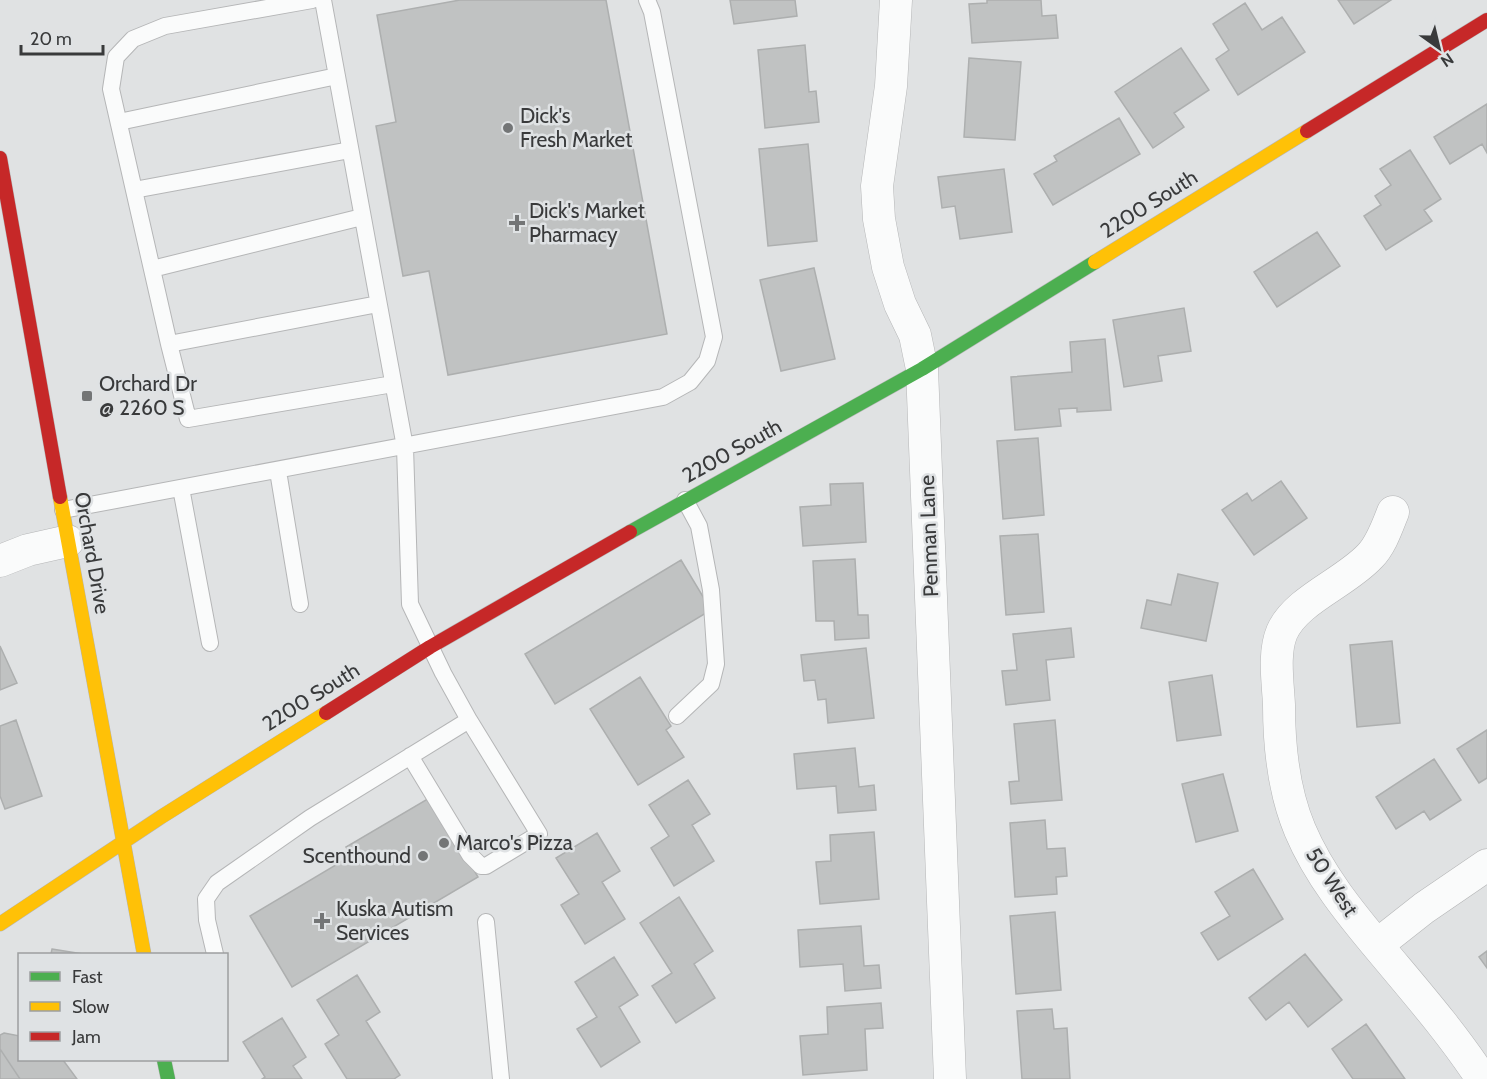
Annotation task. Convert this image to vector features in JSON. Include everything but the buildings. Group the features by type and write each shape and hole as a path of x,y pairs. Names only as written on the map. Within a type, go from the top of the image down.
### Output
{"street":[{"name":"Penman Lane","path":"896,0 891,86 878,186 879,219 888,267 900,304 915,335 922,369 950,1079"},
{"name":"2200 South","path":"0,924 430,647 685,500 922,369 1487,20"},
{"name":"Orchard Drive","path":"0,158 7,235 63,510 144,953"},
{"name":"50 West","path":"1393,512 1372,554 1354,572 1294,613 1281,634 1278,646 1279,719 1290,803 1315,861 1339,899 1445,1028 1482,1079"},
{"path":"0,561 27,550 68,541"},
{"path":"1377,945 1487,865"},
{"path":"164,1061 168,1079"}],"lane":[{"path":"312,0 165,26 133,39 116,57 111,89 188,419 393,384"},
{"path":"323,0 405,447 410,604 469,720 539,834 486,866 481,866 470,855 410,756"},
{"path":"63,510 663,397 690,382 708,361 714,337 652,12 647,0"},
{"path":"119,123 337,75"},
{"path":"134,190 350,150"},
{"path":"152,269 362,217"},
{"path":"169,344 378,304"},
{"path":"278,471 300,604"},
{"path":"181,488 210,643"},
{"path":"676,716 711,684 716,664 711,590 699,526 685,500"},
{"path":"215,953 207,920 206,898 218,883 310,818 469,720"},
{"path":"486,922 501,1079"}],"traffic: fast":[{"path":"630,532 922,369 1095,262"},
{"path":"164,1061 168,1079"}],"traffic: slow":[{"path":"1095,262 1307,131"},
{"path":"60,497 144,953"},
{"path":"0,924 161,817 326,713"}],"traffic: jam":[{"path":"1307,131 1487,20"},
{"path":"0,158 60,497"},
{"path":"326,713 430,647 630,532"}],"place":[{"name":"Dick's Fresh Market","path":"508,128"},
{"name":"Dick's Market Pharmacy","path":"517,223"},
{"name":"Orchard Dr @ 2260 S","path":"87,396"},
{"name":"Marco's Pizza","path":"444,843"},
{"name":"Scenthound","path":"423,856"},
{"name":"Kuska Autism Services","path":"322,921"}]}
